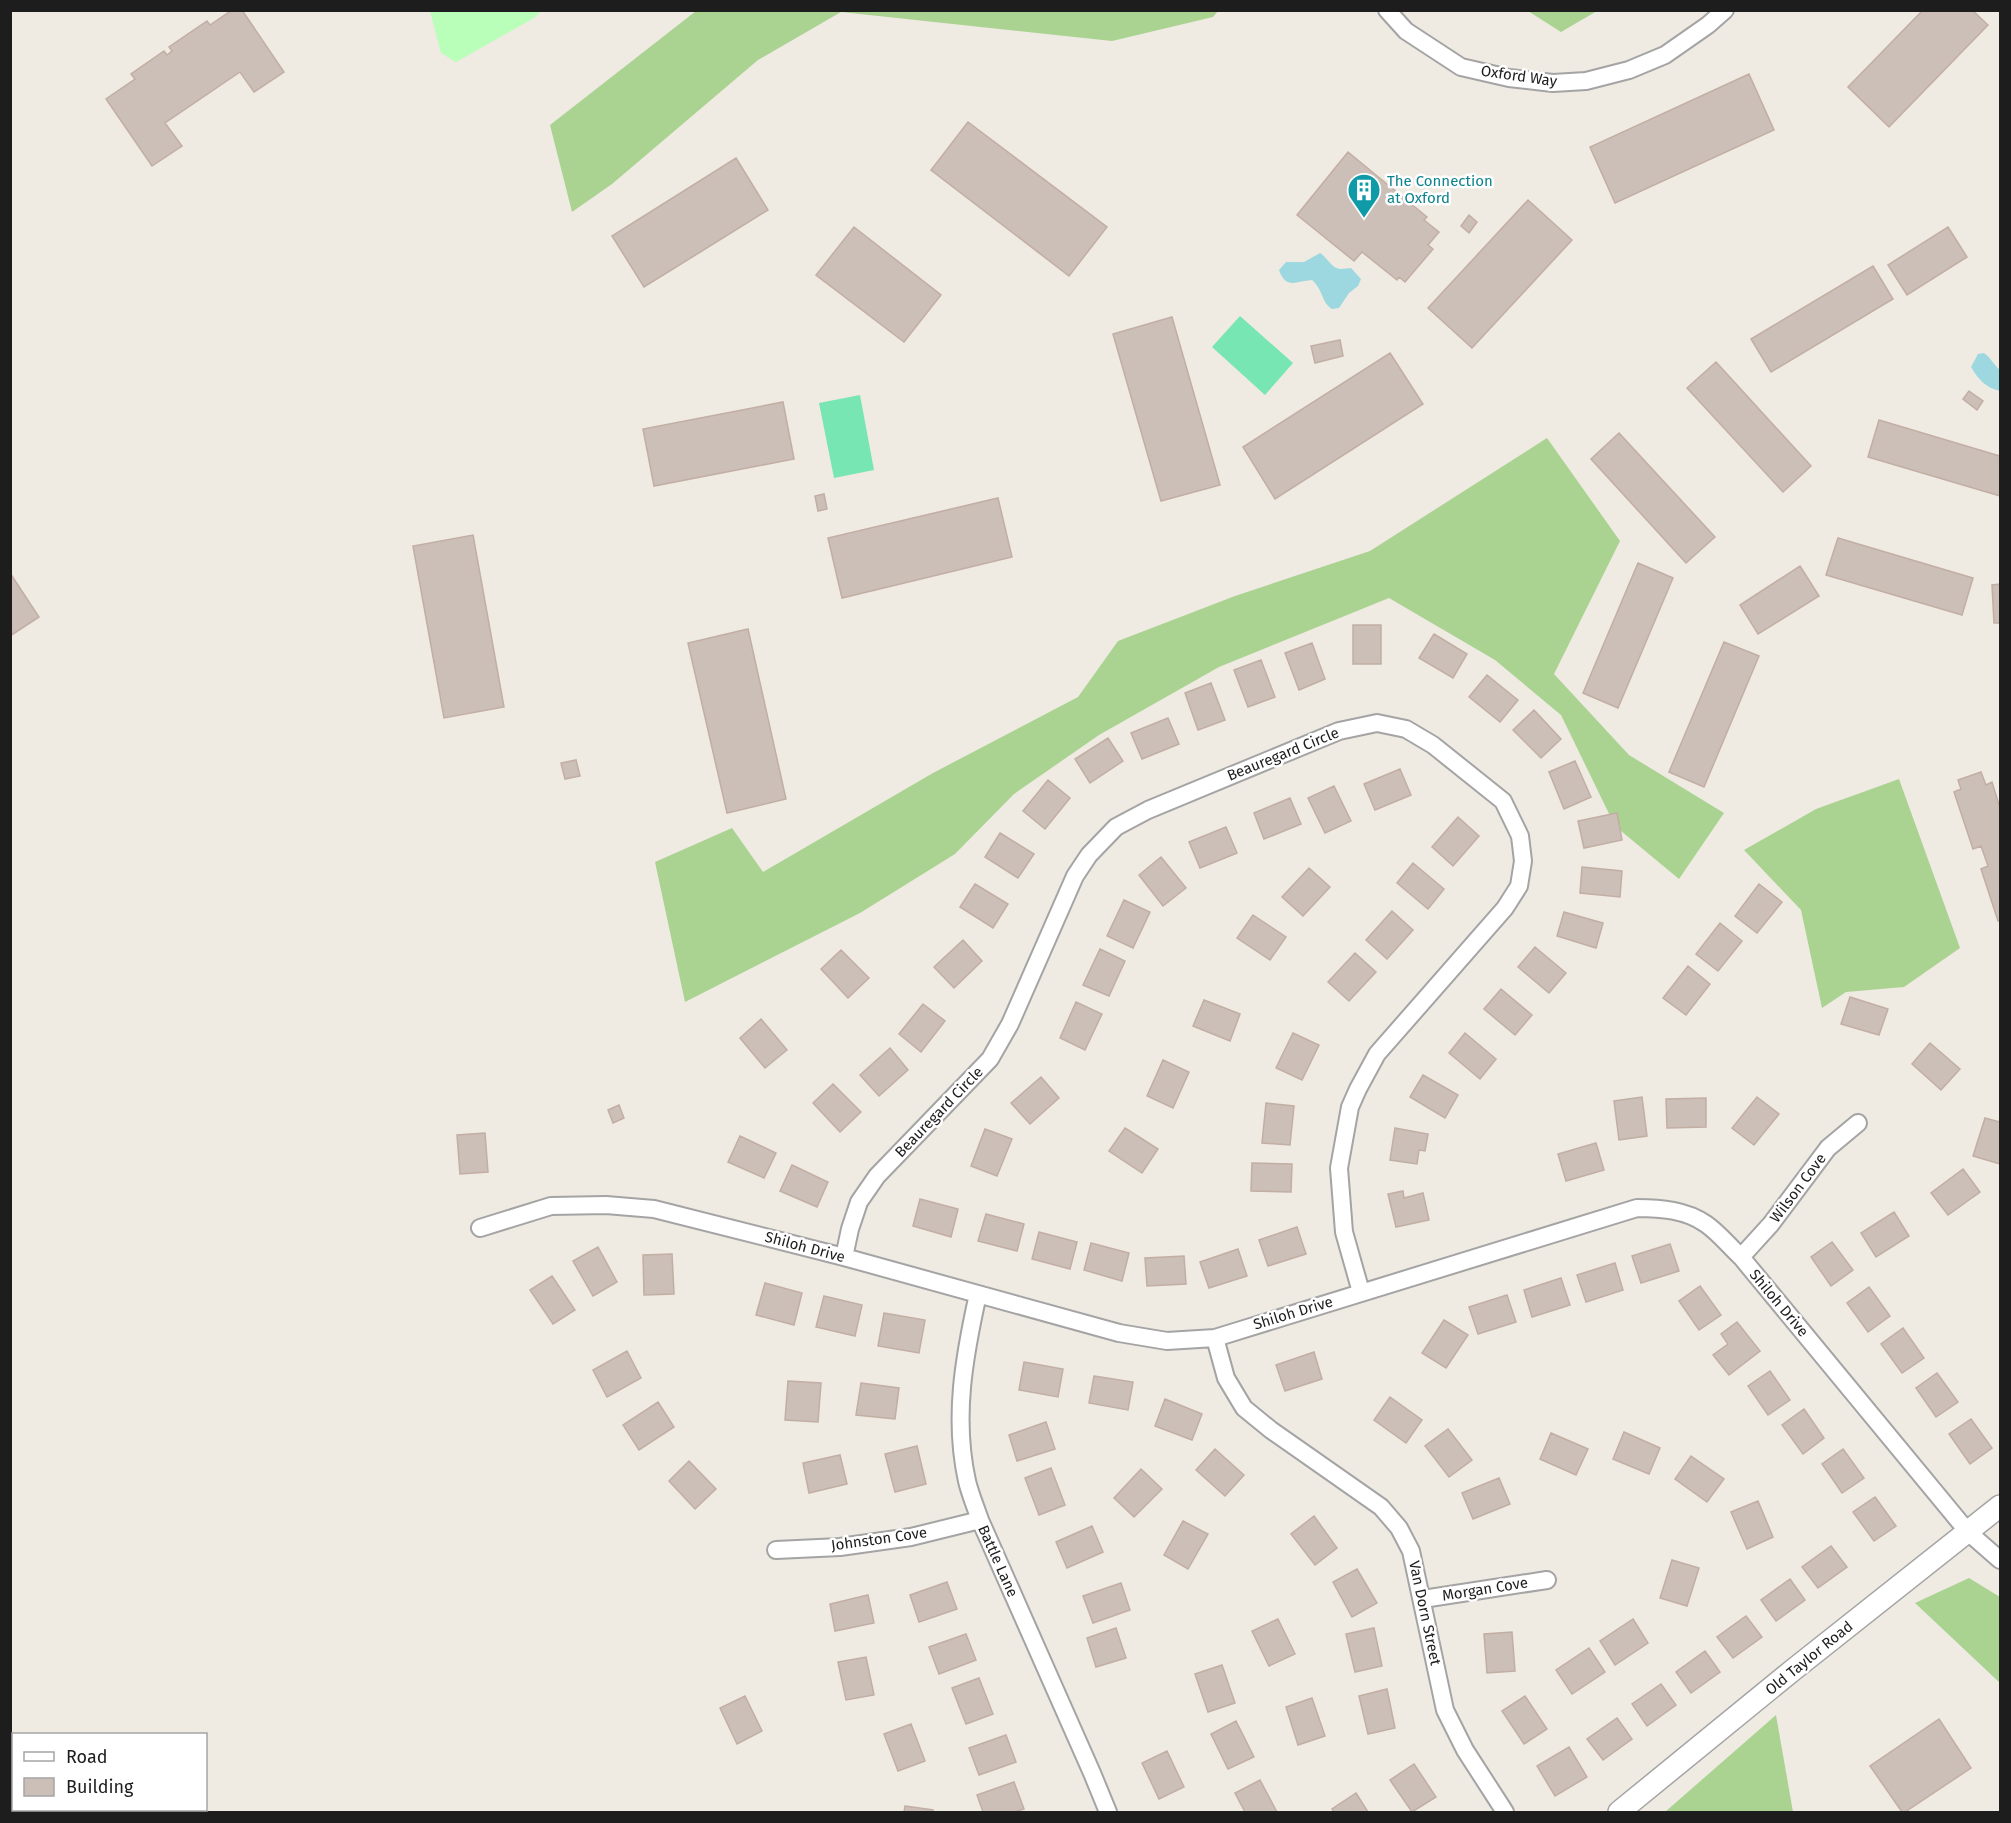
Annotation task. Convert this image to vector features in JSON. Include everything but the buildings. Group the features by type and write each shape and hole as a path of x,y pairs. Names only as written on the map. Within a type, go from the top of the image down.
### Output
{"street":[{"name":"Oxford Way","path":"1387,10 1406,31 1461,67 1509,78 1553,83 1586,81 1629,70 1665,55 1725,10"},
{"name":"Beauregard Circle","path":"844,1257 850,1229 860,1202 877,1176 990,1059 1010,1024 1075,876 1101,841 1116,826 1148,810 1339,731 1377,723 1406,729 1433,745 1503,801 1520,836 1523,861 1519,886 1505,908 1377,1054 1350,1107 1339,1168 1344,1232 1361,1292"},
{"name":"Wilson Cove","path":"1741,1257 1771,1224 1828,1148 1858,1123"},
{"name":"Shiloh Drive","path":"480,1228 550,1206 606,1204 654,1209 844,1257 1119,1333 1167,1341 1215,1338 1637,1208 1659,1208 1681,1212 1706,1224 1741,1257 1968,1532 2001,1560"},
{"name":"Battle Lane","path":"978,1294 966,1347 960,1389 960,1437 967,1482 980,1521 1108,1812"},
{"name":"Van Dorn Street","path":"1215,1338 1227,1378 1244,1408 1271,1430 1381,1507 1399,1528 1411,1551 1445,1710 1465,1750 1505,1812"},
{"name":"Old Taylor Road","path":"1619,1812 2001,1506"},
{"name":"Johnston Cove","path":"776,1550 840,1547 911,1537 980,1521"},
{"name":"Morgan Cove","path":"1423,1599 1547,1580"}],"green space":[{"path":"430,10 541,11 534,18 456,62 441,53"},
{"path":"696,11 1218,11 1213,17 1112,41 841,12 758,60 612,184 572,212 550,125"},
{"path":"1528,11 1597,11 1561,32"},
{"path":"1240,316 1293,363 1265,395 1212,347"},
{"path":"860,395 874,470 834,478 819,403"},
{"path":"1547,438 1620,541 1554,674 1629,755 1724,813 1679,879 1615,826 1561,715 1495,660 1389,598 1219,667 1099,735 1014,794 955,854 860,913 685,1002 655,862 732,828 763,872 933,773 1078,697 1118,641 1235,596 1370,551"},
{"path":"1899,779 1960,948 1904,987 1846,992 1822,1008 1801,910 1744,850 1816,809"},
{"path":"1969,1578 2000,1597 2000,1683 1915,1603"},
{"path":"1776,1715 1793,1812 1665,1812"}],"water":[{"path":"1320,253 1334,267 1351,268 1361,279 1358,286 1349,293 1339,308 1332,309 1328,306 1312,280 1288,282 1279,270 1286,262 1304,262"},
{"path":"1984,353 2000,370 2000,391 1983,382 1971,367 1978,354"}],"place":[{"name":"The Connection at Oxford","path":"1364,219"}]}
